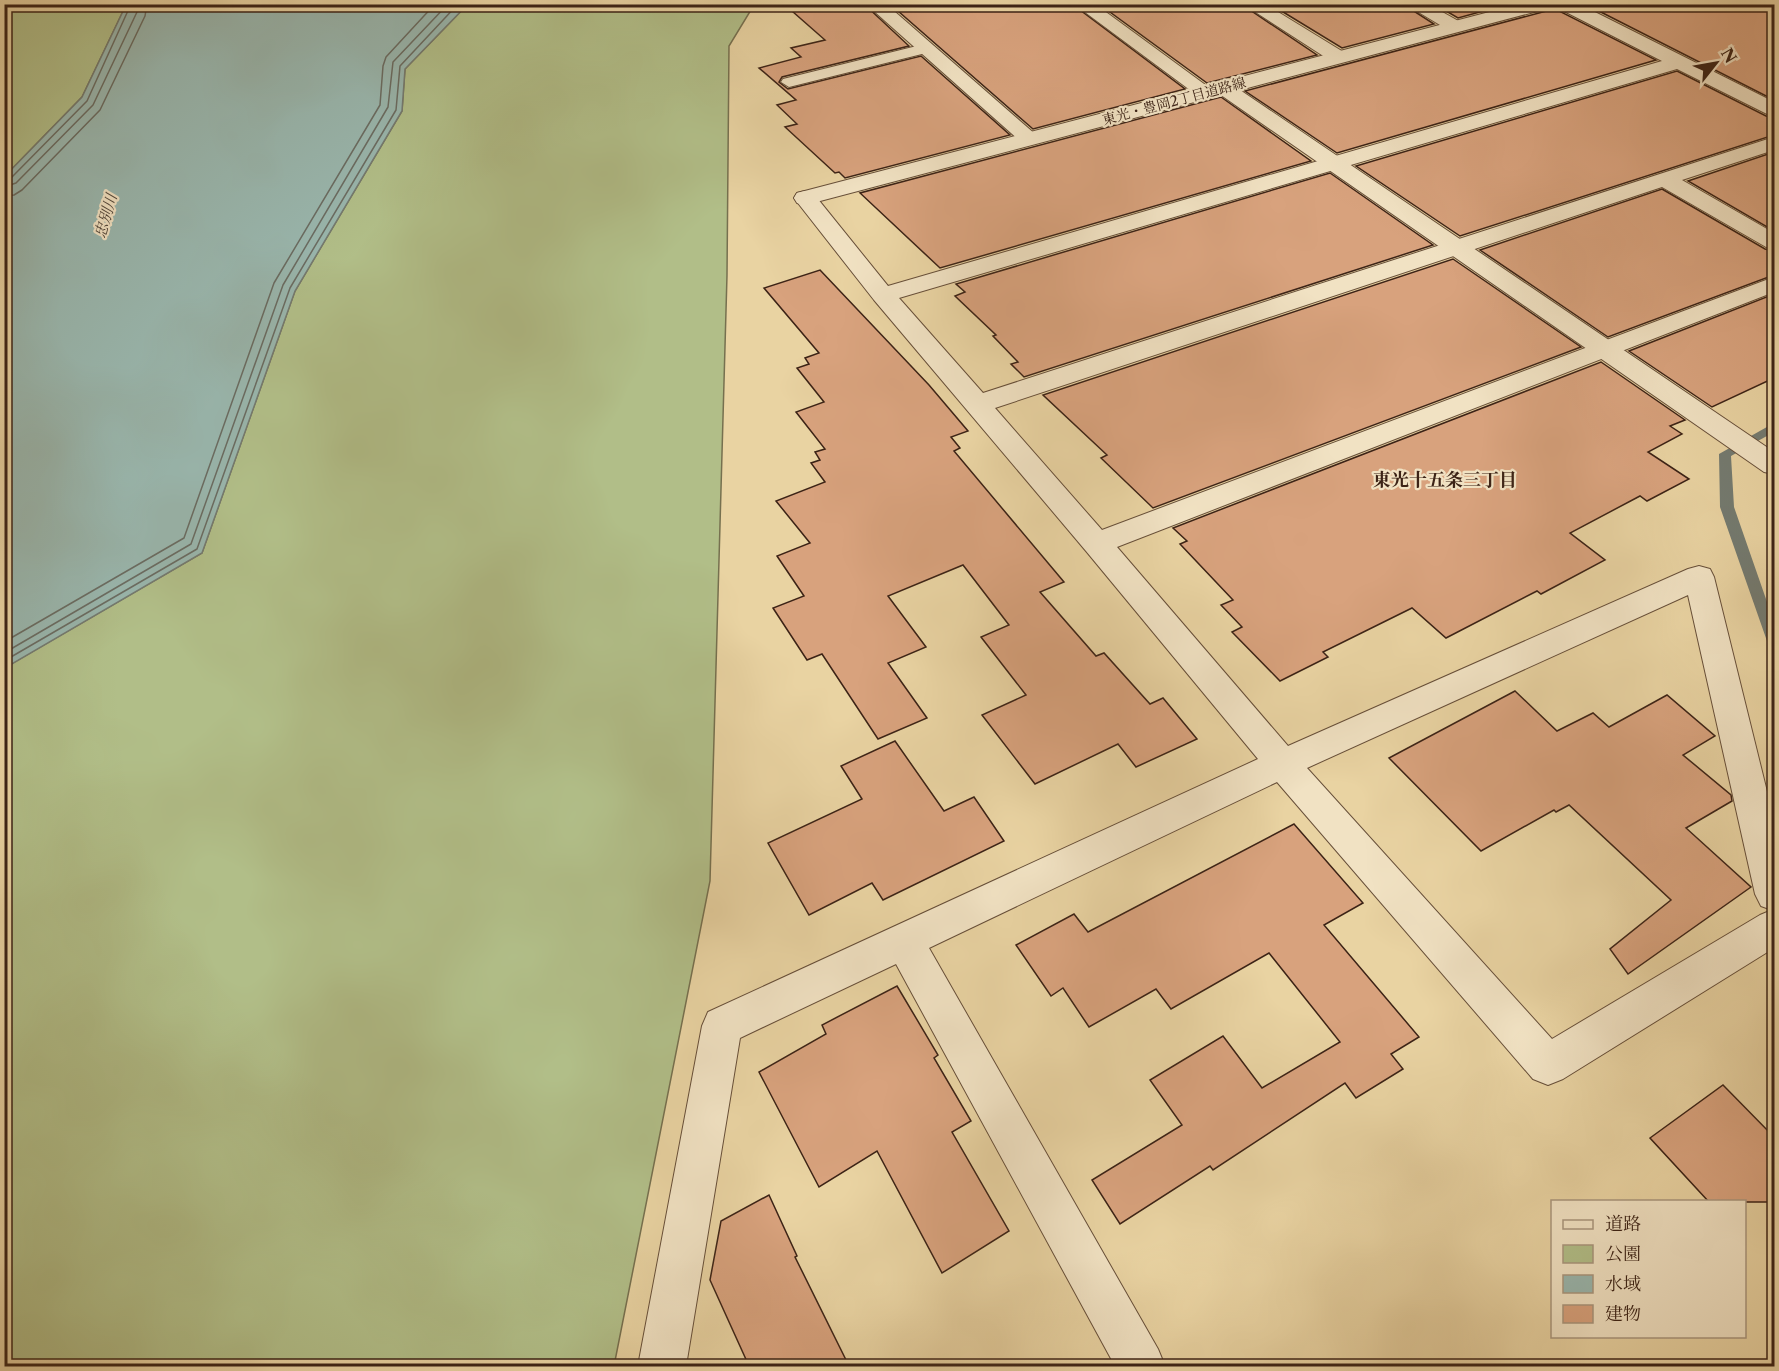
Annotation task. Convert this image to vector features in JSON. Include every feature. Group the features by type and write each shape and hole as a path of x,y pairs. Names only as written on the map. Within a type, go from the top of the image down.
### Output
{"street":[{"path":"875,4 1028,138"},
{"path":"1083,4 1215,90 1334,163 1774,465"},
{"path":"1251,4 1338,57"},
{"path":"1414,4 1456,27"},
{"name":"東光・豊岡2丁目道路線","path":"883,296 805,198 1543,4"},
{"path":"1564,4 1774,110"},
{"path":"1679,62 883,296 1097,543 1282,764 1548,1065 1774,927"},
{"path":"978,404 1774,143"},
{"path":"1664,179 1774,242"},
{"path":"1097,543 1774,284"},
{"path":"662,1366 722,1026 1282,764 1699,577 1774,894"},
{"path":"904,940 1141,1366"}],"lane":[{"path":"789,82 926,49"}],"green space":[{"path":"5,5 126,5 82,97 5,176"},
{"path":"467,5 754,5 729,46 727,275 710,881 614,1366 5,1366 4,668 202,553 295,291 402,111 405,69"}],"water":[{"name":"忠別川","path":"126,5 467,5 405,69 402,111 295,291 202,553 5,668 5,176 82,97"}],"building":[{"path":"784,4 864,4 909,46 782,77 779,82 788,89 921,56 1010,135 845,178 839,172 835,173 785,127 797,124 777,105 796,100 759,68 801,57 791,48 825,40"},
{"path":"890,4 1072,4 1185,89 1033,129"},
{"path":"1099,4 1241,4 1317,55 1207,83"},
{"path":"1270,4 1403,4 1434,24 1342,48"},
{"path":"1434,4 1509,4 1458,18"},
{"path":"1585,4 1774,4 1774,100"},
{"path":"1554,6 1557,10 1656,60 1337,153 1245,91 1550,10"},
{"path":"1677,71 1774,118 1774,135 1460,236 1356,166"},
{"path":"1221,97 1311,161 940,268 860,193"},
{"path":"1774,152 1774,231 1688,181"},
{"path":"1330,173 1433,245 1024,377 1011,364 1018,362 993,336 996,335 955,296 965,292 956,284"},
{"path":"1662,189 1765,249 1774,251 1774,275 1608,337 1480,250"},
{"path":"1453,259 1581,347 1153,508 1101,458 1107,455 1043,395"},
{"path":"820,270 929,385 968,431 951,437 960,448 954,451 1064,582 1040,592 1096,656 1104,653 1150,704 1163,698 1197,739 1136,767 1118,744 1035,784 982,715 1026,695 981,637 1009,625 963,565 888,596 926,647 888,663 927,718 878,739 822,654 807,660 773,608 804,596 777,556 810,543 776,501 825,482 811,463 820,460 815,452 825,449 796,412 824,402 797,368 809,364 805,358 819,353 764,288"},
{"path":"1774,294 1774,378 1712,407 1629,351"},
{"path":"1601,362 1685,420 1670,426 1682,434 1648,452 1689,479 1647,501 1640,496 1570,533 1605,560 1541,594 1537,591 1446,638 1412,608 1323,652 1328,657 1280,681 1232,632 1242,627 1221,605 1233,600 1180,544 1187,541 1173,528"},
{"path":"1515,691 1557,731 1593,713 1609,727 1667,695 1715,736 1683,755 1731,795 1732,801 1686,828 1751,887 1628,974 1610,949 1671,900 1569,805 1556,812 1554,810 1481,851 1389,758"},
{"path":"895,741 944,811 974,797 1004,841 883,900 872,883 809,915 768,843 862,799 841,766"},
{"path":"1294,824 1363,903 1324,925 1419,1037 1391,1054 1403,1069 1356,1098 1345,1083 1213,1170 1210,1166 1120,1224 1092,1180 1182,1125 1150,1080 1223,1036 1262,1088 1340,1042 1269,953 1171,1009 1156,989 1089,1027 1063,988 1051,996 1016,945 1074,914 1088,932"},
{"path":"897,986 938,1055 934,1058 971,1121 952,1132 1009,1231 942,1273 877,1151 819,1187 759,1072 826,1034 822,1025"},
{"path":"1723,1085 1774,1137 1774,1202 1707,1200 1650,1138"},
{"path":"769,1195 797,1256 795,1257 849,1366 749,1366 710,1280 721,1221"}],"waterway":[{"path":"1774,427 1725,454 1727,507 1774,641"}],"district":[{"name":"東光十五条三丁目","path":"1445,480"}]}
